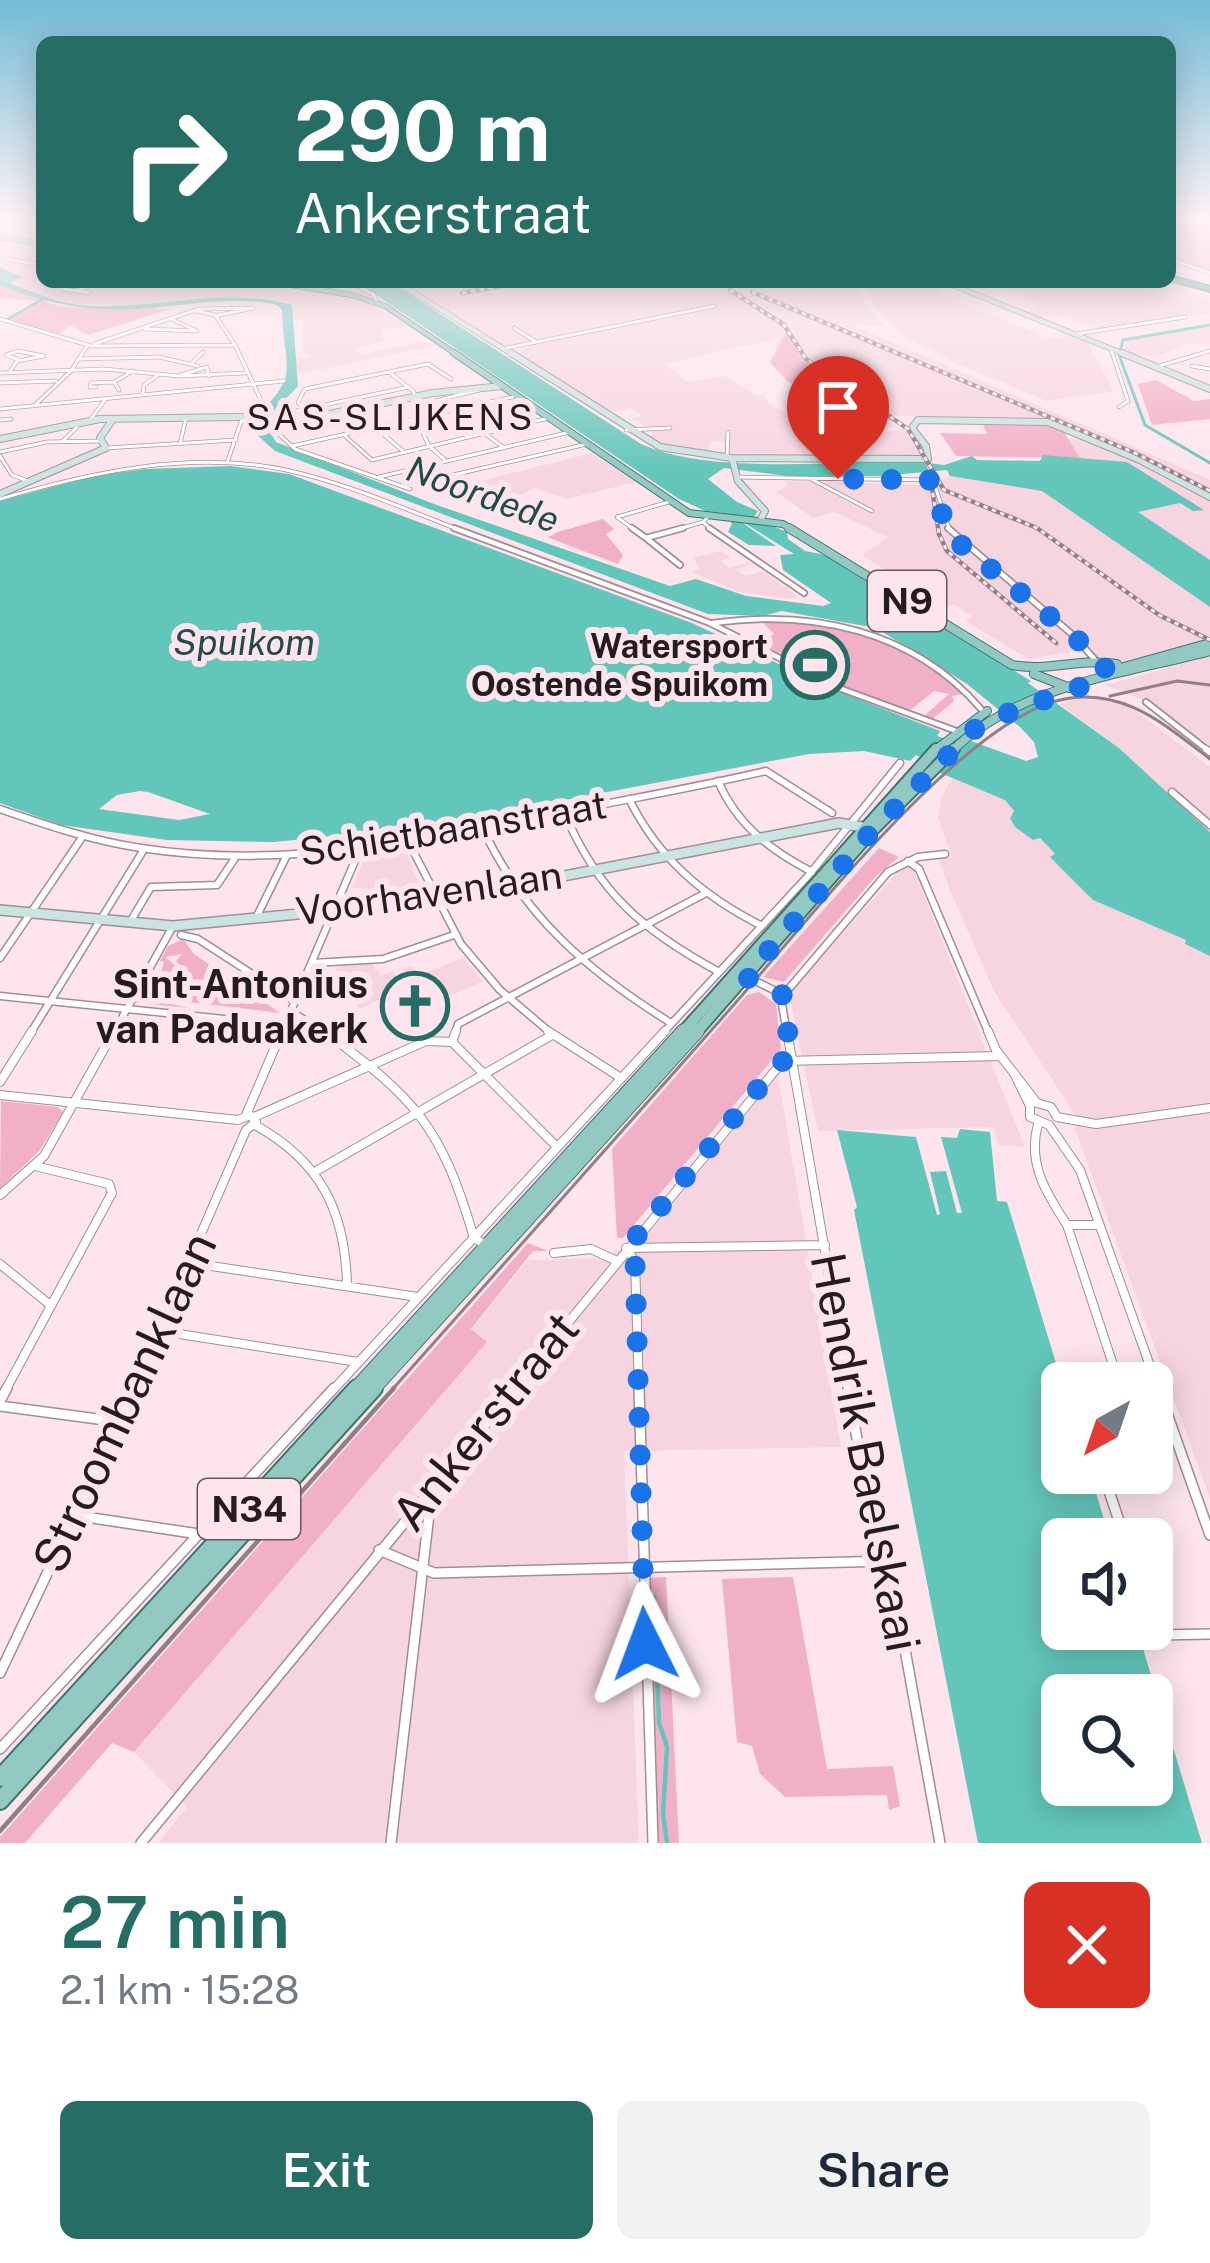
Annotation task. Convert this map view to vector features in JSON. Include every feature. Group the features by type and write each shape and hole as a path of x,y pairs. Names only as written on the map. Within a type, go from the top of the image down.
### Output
{"main road":[{"name":"N9","path":"378,303 705,520 758,519 788,526 1012,664 1056,680 1085,655 1126,666"},
{"path":"1056,680 1210,647"},
{"path":"1056,680 1096,681 1210,647"},
{"path":"1096,661 1108,671"},
{"path":"1096,681 1108,671"},
{"name":"N34","path":"0,1778 491,1241 742,975 864,827 990,711 1043,693 1056,680"},
{"name":"N34","path":"0,1801 491,1241"}],"street":[{"path":"429,303 626,430 665,449 731,459 927,462 931,458 912,426 919,420 1038,420 1141,460 1210,497"},
{"path":"998,303 1210,389"},
{"path":"502,350 715,306"},
{"path":"35,405 90,346 193,310 254,308 215,316 193,310"},
{"path":"215,316 242,351 249,385 260,398 228,460"},
{"path":"1074,334 1185,317"},
{"path":"141,328 197,331 169,318"},
{"path":"0,319 90,346 236,345"},
{"path":"514,328 536,342"},
{"path":"96,387 90,387 91,382 114,382 134,371 148,346"},
{"path":"1112,350 1128,401 1119,407"},
{"path":"9,373 19,360 44,357 18,351 6,355 19,360"},
{"path":"1156,367 1210,351"},
{"path":"179,376 203,352"},
{"path":"422,357 450,379 436,381"},
{"path":"78,359 141,358 207,366 209,376"},
{"path":"304,409 298,402 300,393 428,364"},
{"path":"418,366 428,374 440,371"},
{"path":"1192,366 1210,369"},
{"path":"388,372 409,387 424,417"},
{"path":"0,373 245,373"},
{"path":"143,395 143,385 160,375"},
{"path":"0,383 59,381"},
{"path":"0,409 284,381"},
{"path":"114,382 118,390"},
{"path":"0,439 90,420 347,412 502,386"},
{"path":"270,417 409,387"},
{"path":"417,401 479,390"},
{"path":"290,446 517,396"},
{"path":"455,397 468,407"},
{"path":"90,420 105,398"},
{"path":"336,403 367,429"},
{"path":"423,431 533,407"},
{"path":"454,410 504,448"},
{"path":"179,444 187,416"},
{"path":"270,417 271,429 290,446 410,489"},
{"path":"416,418 429,446 447,462"},
{"path":"344,435 372,460 549,418"},
{"path":"0,420 10,419"},
{"path":"107,446 113,419"},
{"path":"63,442 77,427"},
{"path":"376,428 404,452"},
{"path":"626,430 670,428"},
{"path":"728,432 736,475 765,512 758,519"},
{"path":"380,477 433,461 447,462 570,433"},
{"path":"30,482 4,468 0,454 63,442 107,446 236,440"},
{"path":"405,481 586,444"},
{"path":"0,496 107,446"},
{"path":"494,451 509,461"},
{"path":"927,462 945,524 959,543 1085,655"},
{"path":"0,496 93,474 187,464 272,468 353,490 710,623 839,688 956,738"},
{"path":"736,475 932,478"},
{"path":"811,479 872,511"},
{"path":"671,501 616,517 680,566"},
{"path":"646,538 705,520 804,593"},
{"path":"710,623 783,615 862,628 961,686 990,711"},
{"path":"1146,702 1210,752"},
{"path":"0,1749 418,1297 491,1241 557,1147 812,872 864,827 872,792 900,763"},
{"name":"Schietbaanstraat","path":"0,809 80,838 143,851 236,858 409,843 766,771 832,814"},
{"path":"718,781 737,817 757,838 812,872"},
{"path":"1172,792 1210,825"},
{"path":"629,799 663,856 704,894 762,926"},
{"path":"1195,812 1210,808"},
{"path":"563,812 589,870 643,926 719,972"},
{"name":"Voorhavenlaan","path":"0,910 177,930 434,901 757,838 864,827"},
{"path":"483,829 511,885 578,961 671,1023"},
{"path":"0,958 80,838"},
{"path":"409,843 454,935 508,998 552,1035 621,1078"},
{"name":"Stroombanklaan","path":"0,1673 190,1263 360,849"},
{"path":"0,1082 143,851"},
{"path":"944,854 908,861 882,878 782,994 792,1060 1000,1056"},
{"path":"256,918 287,855"},
{"path":"130,922 151,887 218,885 236,858"},
{"path":"908,861 920,869 1000,1056 1033,1105"},
{"path":"452,1042 458,1024 704,894"},
{"path":"0,1196 35,1166 177,930 294,1001"},
{"path":"311,963 383,959 454,935"},
{"path":"742,975 782,994"},
{"path":"0,996 284,1025"},
{"path":"290,1011 374,1067 421,1110 449,1153 467,1214 491,1241"},
{"path":"318,1170 552,1035"},
{"path":"248,1121 425,1041 452,1042 557,1147"},
{"name":"Hendrik Baelskaai","path":"792,1060 859,1450 874,1478 940,1843"},
{"name":"Ankerstraat","path":"141,1843 771,1073 783,1061 792,1060"},
{"path":"0,1095 248,1121 276,1135 318,1170 344,1221 347,1285"},
{"path":"1033,1105 1051,1107 1053,1121 1080,1170 1210,1534"},
{"path":"1033,1105 1028,1114 1038,1124"},
{"path":"1038,1124 1096,1124 1210,1108"},
{"path":"1038,1124 1034,1136 1038,1175 1067,1225 1112,1362"},
{"path":"35,1166 99,1178 109,1184 112,1193 0,1403 120,1422"},
{"path":"1067,1225 1099,1225"},
{"path":"626,1249 825,1245"},
{"path":"554,1253 591,1249 617,1261"},
{"path":"626,1249 635,1261 653,1843"},
{"path":"190,1263 418,1297"},
{"path":"0,1264 49,1304"},
{"path":"160,1331 358,1362"},
{"path":"391,1843 423,1569 430,1497 426,1493"},
{"path":"72,1515 200,1534"},
{"path":"379,1550 434,1573 889,1561"},
{"path":"1173,1635 1210,1634"}],"shaded area":[{"path":"34,303 170,309 88,335 70,325 57,336 5,319"},
{"path":"67,303 173,303 139,306"},
{"path":"286,303 369,303 408,326 382,330 384,341 355,349 362,354 418,342 439,345 299,374 294,359 309,356 302,352 303,319 294,320"},
{"path":"434,303 864,303 884,325 855,326 1210,480 1210,495 1143,458 1044,418 889,416 803,361 787,334 772,355 780,338 665,364 688,382 724,376 757,395 764,394 768,403 829,440 832,454 724,453 724,442 710,441 708,453 668,447 647,438 654,430 631,419 642,416 632,408 614,412 597,408 514,355 532,345 506,350"},
{"path":"873,303 964,303 1050,339 1070,335 1087,341 1113,391 1047,401 904,337"},
{"path":"1034,303 1210,303 1210,313 1098,330 1063,316 1046,320 1025,312 1040,307"},
{"path":"1210,326 1210,344 1188,344 1155,357 1122,352 1127,341 1138,337"},
{"path":"787,331 803,361 889,416 879,419 787,381 770,362"},
{"path":"1156,380 1194,401 1210,399 1210,419 1152,425 1138,384"},
{"path":"981,420 1045,423 1062,429 1080,458 956,456 940,433 987,434"},
{"path":"904,429 923,458 864,454 862,436"},
{"path":"1068,439 1086,439 1210,499 1210,560 1136,511 1180,503 1127,462 1080,458"},
{"path":"592,453 636,482 567,499 534,488 518,496 495,496 489,493 495,490 480,481"},
{"path":"950,476 1042,491 1210,607 1210,640 1117,663 1096,659 1088,649 1029,659 965,621 973,617 954,604 944,607 862,555 888,537 834,512 813,518 776,492 787,481 933,485"},
{"path":"603,519 614,529 606,534 623,555 618,564 544,536"},
{"path":"720,551 731,558 721,561 729,568 750,562 753,564 735,570 746,576 763,571 798,596 739,592 692,572 699,569 694,558"},
{"path":"788,616 866,630 956,684 963,694 952,696 954,701 931,720 923,717 949,694 934,691 908,712 865,697 759,643 774,634 759,619"},
{"path":"1210,656 1210,746 1150,703 1106,685"},
{"path":"1083,697 1125,703 1210,767 1210,832 1118,747 1059,704"},
{"path":"953,778 1005,799 1014,811 1010,818 1033,840 1039,838 1056,855 1051,858 1093,900 1187,940 1185,944 1210,956 1210,1498 1173,1397 1173,1362 1160,1362 1075,1129 1078,1119 994,991 949,888 939,859 952,857 938,818 942,795"},
{"path":"405,847 419,885 398,889 397,898 392,898 391,891 352,888 367,852"},
{"path":"879,848 899,857 876,876 784,982 763,977"},
{"path":"901,868 913,868 1025,1147 998,1145 994,1127 818,1131 789,994"},
{"path":"183,939 194,954 280,1013 173,1000 169,990 182,954 165,957 176,966 158,987 167,1003 189,1008 141,1003 148,989 139,1003 134,1002 152,976 160,975 164,962 160,961 168,946"},
{"path":"463,958 483,982 442,999 431,988 403,990 392,999 396,1006 388,1010 378,1000 360,1009 335,981 337,966 372,964 381,976 392,971 404,987 413,981 403,970 411,966 420,975"},
{"path":"759,992 776,1004 781,1049 623,1238 617,1238 612,1149 747,995"},
{"path":"778,1076 841,1447 624,1451 639,1843 158,1843 187,1807 134,1752 486,1342 471,1330 528,1260 602,1258 647,1236"},
{"path":"1,1101 58,1107 63,1112 40,1150 0,1188"},
{"path":"528,1243 548,1251 533,1251 471,1329 487,1342 134,1752 112,1743 25,1843 0,1843 0,1837"},
{"path":"666,1577 679,1843 657,1843 646,1578"},
{"path":"793,1577 827,1769 893,1766 900,1806 889,1810 887,1795 785,1797 760,1774 752,1746 737,1742 722,1579"}],"water":[{"name":"Spuikom","path":"57,303 203,303 137,309"},
{"name":"Spuikom","path":"266,303 292,305 298,386 264,422 276,442 434,504 670,586 696,579 746,596 823,606 831,603 783,570 780,555 794,554 727,512 776,546 749,545 728,532 732,523 679,499 388,303 423,303 641,444 669,454 772,464 913,461 944,465 972,456 977,460 1040,461 1043,455 1127,462 1204,510 1193,511 1180,503 1138,512 1210,560 1210,607 1042,491 950,476 947,470 788,476 724,468 708,479 737,502 758,511 753,518 787,532 788,539 805,551 830,556 1031,681 1028,683 1119,748 1210,832 1210,956 1185,944 1186,940 1093,900 1050,857 1055,854 1040,838 1033,840 1015,827 1010,818 1014,811 1005,800 938,772 942,766 916,755 910,761 864,751 809,754 416,828 274,842 167,840 61,825 0,803 0,501 93,476 145,469 230,466 289,474 692,623 832,689 940,731 937,736 965,745 971,741 1026,761 1038,757 1034,742 1020,727 967,684 876,628 782,611 762,616 708,614 275,451 256,434 252,419 284,382 282,310","holes":["140,791 210,814 179,820 99,809 117,795"]},
{"path":"960,1129 990,1132 997,1201 1007,1202 1056,1362 1041,1362 1041,1494 1096,1494 1104,1518 1041,1518 1041,1650 1143,1650 1151,1674 1041,1674 1041,1806 1173,1806 1173,1748 1202,1843 978,1843 857,1207 837,1130 916,1137 937,1215 930,1172 946,1171 957,1213 962,1213 941,1137 957,1138"}],"waterway":[{"path":"8,319 36,303"},
{"path":"1210,325 1123,340 1119,355 1145,425 1210,463"},
{"path":"654,1597 659,1722 667,1747 663,1814 667,1843"}],"tram line":[{"path":"1110,696 1177,681 1210,685"},
{"path":"391,1391 834,888 971,751 1015,719 1056,701 1079,697 1120,702 1139,710 1210,759"},
{"path":"0,1831 394,1388"}],"railway":[{"path":"750,303 784,325 806,359 908,429 944,490 1037,528 1159,615 1210,640"},
{"path":"778,303 1135,453 1210,491"},
{"path":"930,475 939,534 947,551 1056,643"}],"place":[{"name":"Watersport Oostende Spuikom","path":"815,665"},
{"name":"Sint-Antonius van Paduakerk","path":"415,1006"}],"district":[{"name":"SAS-SLIJKENS","path":"391,417"}],"route":[{"path":"645,1644 635,1261 626,1249 771,1073 783,1061 792,1060 782,994 746,977 873,830 981,723 1096,681 1108,671 1074,636 959,543 945,524 932,480 838,479"}],"water label":[{"name":"Noordede","path":"483,494"}]}
